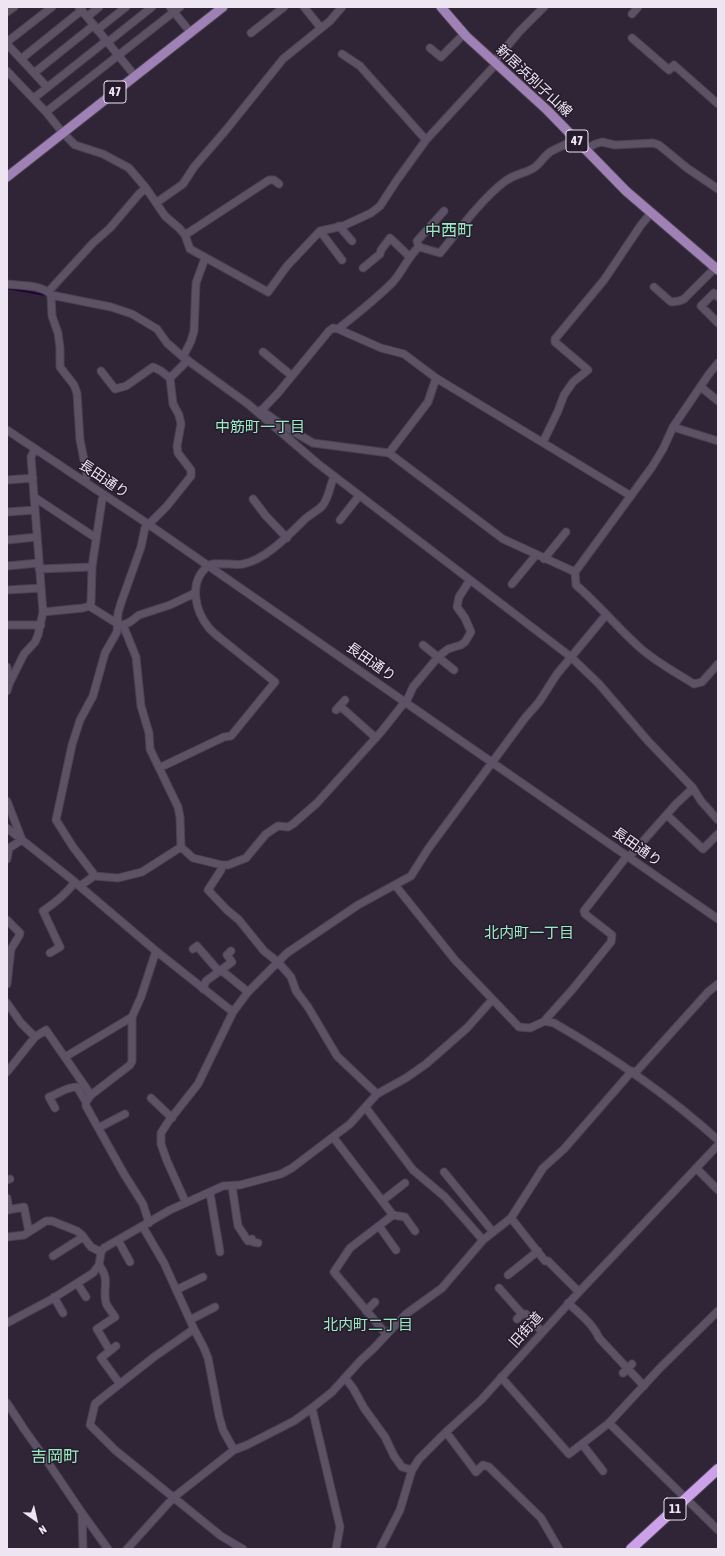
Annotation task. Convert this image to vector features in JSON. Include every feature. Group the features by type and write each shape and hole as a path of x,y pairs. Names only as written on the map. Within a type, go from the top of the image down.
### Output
{"highway":[{"name":"11","path":"631,1549 718,1469"}],"main road":[{"name":"47","path":"7,177 223,7"},
{"name":"新居浜別子山線","path":"441,7 464,34 547,110 626,191 716,269"}],"street":[{"path":"7,12 14,7"},
{"path":"47,87 7,43 52,7"},
{"path":"87,17 99,7"},
{"path":"34,73 96,27 126,7"},
{"path":"34,98 152,7"},
{"path":"251,33 284,7"},
{"path":"304,7 321,28"},
{"path":"156,203 183,184 194,167 226,130 282,59 330,21 342,7"},
{"path":"7,71 34,98 75,145 103,154 129,168 146,188 165,216 180,228 185,235 190,249 268,292 287,266 320,231 339,226 371,213 380,206 396,180 426,140 495,63 519,32 544,7"},
{"path":"21,59 80,9 135,76"},
{"path":"46,112 175,9 190,32"},
{"path":"430,48 440,57 464,34"},
{"path":"632,38 669,70 674,65 718,104"},
{"path":"342,54 360,66 426,140"},
{"path":"419,247 440,253 482,204 503,183 514,174 531,170 538,166 550,152 570,143 574,139"},
{"path":"585,150 602,142 615,144 653,143 664,148 687,168 718,189"},
{"path":"185,235 269,180 274,180 279,184"},
{"path":"85,482 87,474 80,440 77,393 74,385 60,367 58,333 52,316 49,294 93,243 110,228 146,188"},
{"path":"419,247 417,241 444,211"},
{"path":"543,442 564,396 573,382 588,370 554,342 555,339 604,280 641,225 651,213"},
{"path":"339,226 352,241"},
{"path":"320,231 342,260"},
{"path":"363,268 380,254 381,250 390,238 410,257"},
{"path":"338,329 393,282 410,257 419,247"},
{"path":"205,258 196,283 192,336 185,358 170,378 172,404 179,415 181,424 177,446 178,453 191,470 191,476 167,506 145,528 141,547 118,613 121,624 136,657 141,706 149,733 150,749 178,807 180,817 181,847 193,858 228,865 246,858 266,834 278,826 288,827 293,824 317,803 376,738 404,702 413,687 439,656 448,649 461,645 471,634 467,622 457,607 459,597 470,580"},
{"path":"654,287 671,302 679,301 684,299 716,269"},
{"path":"7,284 39,288 49,294 132,314 157,329 167,343 185,358 260,411 313,443 389,453 503,539 575,572"},
{"path":"718,297 714,293 701,306 718,323"},
{"path":"260,411 278,393 329,331 333,328 338,329 381,348 404,354 436,378 631,496"},
{"path":"263,352 292,376"},
{"path":"718,363 673,427 659,455 631,496 575,572 576,585 593,600 606,615 639,647 670,670 694,684 702,682 718,664"},
{"path":"101,371 115,389 126,386 153,367 170,378"},
{"path":"389,453 428,402 436,378"},
{"path":"701,387 718,401"},
{"path":"260,411 272,425 334,477 571,657 599,684 693,788 701,802 718,820"},
{"path":"673,427 718,441"},
{"name":"長田通り","path":"7,430 148,524 718,919"},
{"path":"8,687 24,654 35,642 43,612 31,457 35,449"},
{"path":"159,768 224,737 231,736 275,682 209,629 196,603 195,586 197,579 207,566 212,564 245,564 254,560 287,538 323,505 330,491 334,477"},
{"path":"7,480 33,478"},
{"path":"89,606 91,603 92,567 104,495"},
{"path":"340,520 359,496"},
{"path":"34,497 96,538"},
{"path":"253,499 266,516 287,538"},
{"path":"7,512 35,510"},
{"path":"544,559 566,532"},
{"path":"7,540 37,537"},
{"path":"512,584 536,555"},
{"path":"7,566 92,567"},
{"path":"7,590 41,588"},
{"path":"43,612 83,608 89,606 121,624 130,622 139,615 170,605 195,593"},
{"path":"186,1203 167,1161 161,1144 161,1133 170,1119 198,1084 233,1012 248,992 287,953 358,905 411,876 428,849 525,718 539,702 557,674 606,615"},
{"path":"7,625 41,624"},
{"path":"94,876 93,872 56,820 72,745 80,720 93,696 105,653 121,624"},
{"path":"423,645 439,656 454,670"},
{"path":"7,667 8,687"},
{"path":"340,705 359,719 376,738"},
{"path":"546,1021 546,1019 611,942 612,935 585,914 584,910 628,857 676,804 693,788"},
{"path":"7,801 22,840"},
{"path":"667,815 703,850 718,834"},
{"path":"7,828 77,884 156,951 233,1012"},
{"path":"7,859 9,848 22,840"},
{"path":"50,953 60,947 43,912 77,884 94,876 118,878 142,872 181,847"},
{"path":"222,865 208,890 239,920 264,951 278,962 292,977 296,991 308,1007 337,1056 377,1094"},
{"path":"395,885 455,960 519,1027 530,1028 546,1021 554,1023 633,1072 718,1140"},
{"path":"7,920 20,933 20,936 11,949 7,984"},
{"path":"193,949 197,946 216,968 248,992"},
{"path":"86,1102 91,1095 130,1065 132,1061 132,1016 141,997 156,951"},
{"path":"203,989 206,981 232,962 227,955 231,951"},
{"path":"127,1549 174,1497 234,1450 294,1421 312,1408 332,1392 406,1314 442,1288 483,1240 511,1218 543,1168 564,1149 633,1072 708,992 718,984"},
{"path":"7,1323 54,1298 93,1273 99,1265 101,1252 104,1248 170,1210 224,1186 232,1186 282,1174 350,1124 377,1094 406,1078 426,1064 468,1028 492,1000"},
{"path":"7,1003 9,1008 21,1023 35,1037"},
{"path":"65,1057 132,1016"},
{"path":"7,1072 35,1037 46,1030 91,1095"},
{"path":"55,1108 49,1098 63,1093 66,1088 77,1087 98,1128 143,1204 146,1225 208,1358 219,1416 223,1430 234,1450"},
{"path":"150,1099 170,1119"},
{"path":"366,1108 413,1170 445,1197 483,1240"},
{"path":"98,1128 125,1114"},
{"path":"333,1137 393,1215 404,1217 415,1231"},
{"name":"旧街道","path":"380,1549 400,1510 412,1470 419,1459 481,1400 568,1303 718,1145"},
{"path":"696,1168 718,1190"},
{"path":"444,1172 493,1232"},
{"path":"382,1201 405,1183"},
{"path":"232,1186 238,1226 248,1241 252,1239 253,1242 258,1243"},
{"path":"210,1193 220,1252"},
{"path":"7,1198 8,1210 24,1207 29,1232"},
{"path":"386,1334 334,1272 350,1248 393,1215"},
{"path":"511,1218 546,1261 579,1292"},
{"path":"7,1237 24,1235 46,1221 52,1221 77,1231 90,1247 101,1252"},
{"path":"378,1226 396,1250"},
{"path":"53,1256 83,1237"},
{"path":"118,1240 130,1262"},
{"path":"508,1276 538,1251"},
{"path":"99,1265 104,1272 106,1280 106,1301 115,1317 97,1329 113,1348 101,1358 120,1384"},
{"path":"176,1290 203,1277"},
{"path":"77,1283 86,1297"},
{"path":"500,1293 519,1317 526,1314 542,1332"},
{"path":"54,1298 63,1313"},
{"path":"366,1311 375,1302"},
{"path":"568,1303 592,1332 616,1352 644,1386"},
{"path":"190,1320 215,1307"},
{"path":"501,1377 569,1454 609,1423 718,1311"},
{"path":"194,1330 154,1357 95,1404 90,1425 115,1450 221,1536 243,1549"},
{"path":"345,1378 385,1437 394,1456 402,1467 412,1470"},
{"path":"7,1404 108,1549"},
{"path":"312,1408 340,1527 336,1549"},
{"path":"609,1423 718,1530"},
{"path":"446,1432 476,1472 483,1466 489,1467 541,1518 559,1549"},
{"path":"582,1444 603,1471"},
{"path":"82,1513 83,1549"}],"waterway":[{"path":"7,288 45,295"}],"district":[{"name":"中西町","path":"449,231"},
{"name":"中筋町一丁目","path":"260,427"},
{"name":"北内町一丁目","path":"529,933"},
{"name":"北内町二丁目","path":"368,1325"},
{"name":"吉岡町","path":"55,1457"}]}
